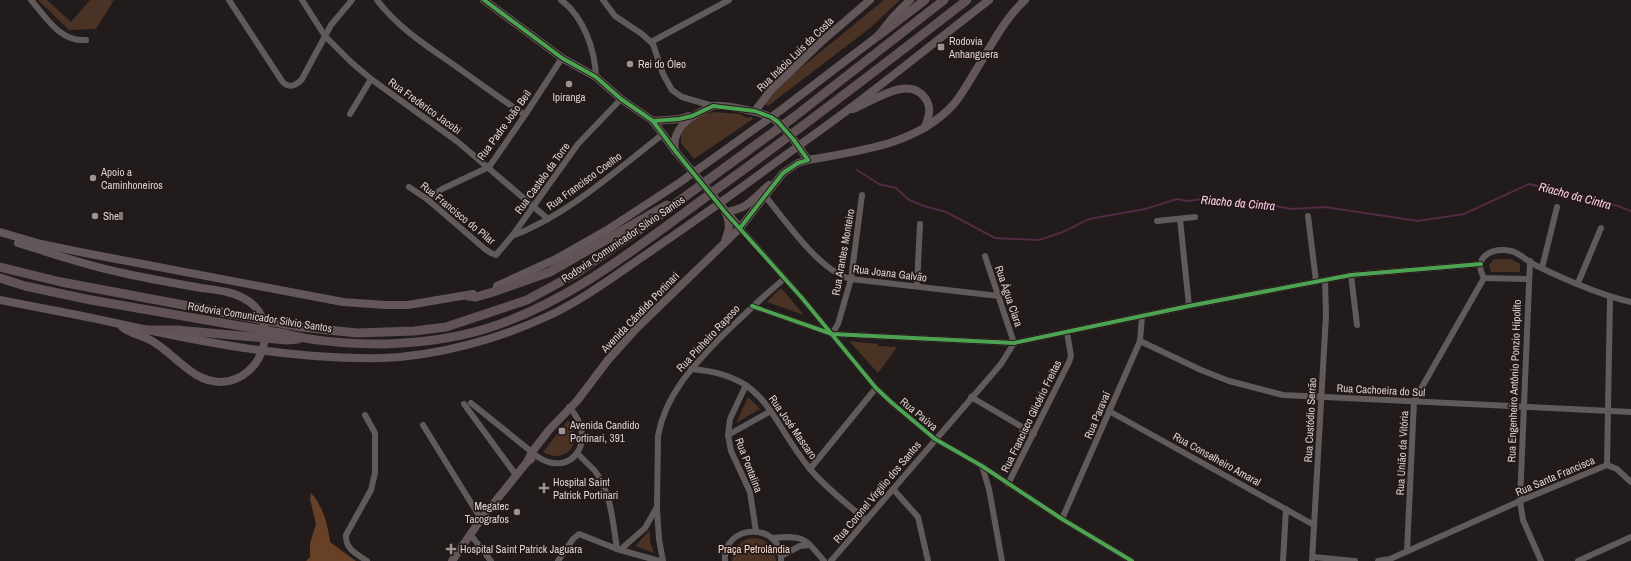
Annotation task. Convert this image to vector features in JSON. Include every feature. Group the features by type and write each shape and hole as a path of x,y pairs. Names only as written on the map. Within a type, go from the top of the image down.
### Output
{"highway":[{"path":"878,36 925,0"},
{"name":"Rodovia Comunicador Silvio Santos","path":"0,266 61,282 301,327 357,333 414,331 446,327 527,300 575,274 688,195 794,117 944,0"},
{"name":"Rodovia Comunicador Silvio Santos","path":"0,278 25,286 91,300 303,338 364,344 405,344 447,339 485,329 540,307 572,290 651,238 805,126 967,0"},
{"path":"468,296 476,297 550,272 658,209 688,195"},
{"path":"144,330 177,330 286,340 303,338"}],"main road":[{"path":"484,0 562,58 596,77 618,97 653,121 662,135 725,212 740,228"},
{"name":"Rua Inácio Luis da Costa","path":"755,111 771,90 821,42 870,0"},
{"path":"0,232 41,244 85,253 343,302 408,305 468,296 506,283 556,259 607,230 679,183 781,110 878,36 894,16 910,0"},
{"path":"0,300 144,330 253,349 338,357 383,358 414,355 496,336 548,316 587,294 705,214 843,113 989,0"},
{"name":"Avenida Cândido Portinari","path":"724,244 730,223 725,212 745,207 751,203 766,187 790,168 808,160 871,149 891,143 907,137 932,123 952,105 964,90 1011,15 1024,0"},
{"path":"843,113 866,104 898,88 910,88 920,92 928,102 929,115 925,127"},
{"path":"653,121 679,119 692,116 713,106 755,111 771,117 778,122 793,139 808,160"},
{"path":"676,152 675,139 679,128 692,116"},
{"name":"Avenida Cândido Portinari","path":"452,561 481,519 571,409 608,360 635,330 740,228 779,178"},
{"path":"0,237 76,261 117,272 227,292 244,298 253,304 259,312 265,326 266,339 260,358 253,368 242,376 221,382 202,378 188,370 151,340 127,331 118,324"}],"street":[{"path":"31,0 65,36 72,40 86,40"},
{"path":"229,0 282,82 285,85 290,86 298,83 302,79 325,36 341,12 352,0"},
{"name":"Rua Frederico Jacobi","path":"302,0 325,36 347,58 371,79 458,142 548,219"},
{"path":"377,0 385,11 404,28 507,103 525,114"},
{"path":"561,0 576,17 586,34 595,59 596,77"},
{"path":"603,0 615,16 642,34 651,42 656,51 668,85 672,90 682,97 713,106"},
{"path":"651,42 729,0"},
{"name":"Rua Padre João Beil","path":"427,199 442,189 489,167 562,58"},
{"path":"350,114 371,79"},
{"name":"Rua Castelo da Torre","path":"495,255 499,253 512,236 578,144 607,113 618,97"},
{"name":"Rua Francisco Coelho","path":"512,236 529,230 548,219 592,189 662,135"},
{"name":"Rua Francisco do Pilar","path":"409,187 427,199 485,249 495,255"},
{"name":"Rua Arantes Monteiro","path":"832,334 838,324 850,279 862,195"},
{"name":"Rua Joana Galvão","path":"765,196 822,262 842,277 999,296"},
{"path":"1542,268 1556,207"},
{"path":"1308,216 1316,281"},
{"path":"1157,221 1196,217"},
{"path":"1180,218 1189,306"},
{"path":"917,286 920,224"},
{"name":"Rua Paúva","path":"740,228 832,334 876,388 935,439 982,466 1062,519 1132,561"},
{"path":"1578,283 1601,228"},
{"path":"1528,279 1484,278 1480,268 1484,256 1492,251 1514,252 1542,268 1610,298 1631,302"},
{"name":"Rua Água Clara","path":"985,256 1014,343"},
{"name":"Rua Engenheiro Antônio Ponzio Hipolito","path":"1530,262 1528,279 1520,501 1523,520 1541,561"},
{"path":"752,306 832,334 1014,343 1189,306 1351,275 1481,264"},
{"path":"1351,275 1357,325"},
{"name":"Rua União da Vitória","path":"1407,551 1414,402 1484,278"},
{"name":"Rua Pinheiro Raposo","path":"663,561 658,540 658,436 660,425 670,400 691,369 752,306 784,279"},
{"name":"Rua Custódio Serrão","path":"1312,559 1326,315 1325,280"},
{"name":"Rua Santa Francisca","path":"1378,561 1390,559 1520,501 1607,465 1610,298"},
{"name":"Rua Paravaí","path":"1062,519 1140,341 1142,316"},
{"name":"Rua Francisco Glicério Freitas","path":"1008,484 1070,362 1071,356 1067,332"},
{"name":"Rua Cachoeira do Sul","path":"1140,341 1201,370 1229,381 1283,395 1523,408 1631,412"},
{"name":"Rua Coronel Virgilio dos Santos","path":"832,561 971,397 1001,364 1014,343"},
{"name":"Rua José Mascaro","path":"691,369 721,373 746,385 762,399 810,469 822,482 866,520"},
{"name":"Rua Pontalina","path":"746,385 730,419 728,435 731,451 750,492 756,531"},
{"path":"810,469 876,388"},
{"path":"971,397 1034,434"},
{"path":"471,403 543,461 558,463 571,458 577,453 582,441 583,433 578,419 571,409"},
{"path":"464,404 516,475"},
{"path":"728,435 771,411"},
{"name":"Rua Conselheiro Amaral","path":"1109,411 1314,525"},
{"path":"365,415 375,433 375,473 371,490 346,536 346,545 367,561"},
{"path":"423,425 481,519"},
{"path":"577,453 595,472 604,490 618,549"},
{"path":"1607,465 1617,469 1631,482"},
{"path":"982,466 989,489 1002,561"},
{"path":"893,489 918,517 928,561"},
{"path":"618,549 645,528 657,508"},
{"path":"1283,561 1286,509"},
{"path":"725,561 727,548 732,541 739,535 747,532 756,531 772,538 778,546 781,559 800,546 810,545"},
{"path":"470,534 490,561"},
{"path":"558,561 573,539 579,534 618,549 659,561"},
{"path":"772,538 796,536 806,540 824,561"},
{"path":"1578,561 1631,537"},
{"path":"1312,559 1355,561"}],"green space":[{"path":"38,0 47,0 71,22 90,0 114,0 96,29 69,30"},
{"path":"884,0 900,0 870,28 768,106 764,103 791,76"},
{"path":"714,112 740,114 747,118 752,117 753,119 694,159 681,143 681,134 695,119"},
{"path":"1494,259 1511,259 1520,264 1520,272 1491,272 1489,265"},
{"path":"781,288 804,315 767,302"},
{"path":"849,341 878,344 878,346 897,347 878,373"},
{"path":"748,397 760,409 736,423"},
{"path":"568,420 575,435 574,443 571,449 559,456 543,452"},
{"path":"650,530 650,542 654,553 635,546"},
{"name":"Praça Petrolândia","path":"752,538 762,539 769,544 774,551 776,561 732,561 735,549 740,543"}],"shaded area":[{"path":"311,493 319,504 324,516 330,542 356,561 306,561 310,557 310,543 316,524 310,499"}],"waterway":[{"name":"Riacho da Cintra","path":"857,170 879,184 896,188 909,200 946,212 995,238 1039,240 1063,232 1089,219 1145,209 1177,199 1187,201 1202,199 1212,204 1270,205 1292,209 1325,207 1418,221 1464,214 1529,184 1618,206 1631,211"}],"cycle path":[{"path":"484,0 562,58 596,77 621,99 653,121 725,212 802,298 876,388 891,402 935,439 982,466 1062,519 1132,561"},
{"path":"653,121 679,119 692,116 713,106 755,111 771,117 778,122 793,139 808,160 798,163 783,173 740,228"},
{"path":"752,306 832,334 1014,343 1189,306 1351,275 1481,264"}],"place":[{"name":"Rodovia Anhanguera","path":"941,47"},
{"name":"Rei do Óleo","path":"630,64"},
{"name":"Ipiranga","path":"569,84"},
{"name":"Apoio a Caminhoneiros","path":"93,178"},
{"name":"Shell","path":"95,216"},
{"name":"Avenida Candido Portinari, 391","path":"562,431"},
{"name":"Hospital Saint Patrick Portinari","path":"544,488"},
{"name":"Megatec Tacografos","path":"517,512"},
{"name":"Hospital Saint Patrick Jaguara","path":"451,549"}]}
